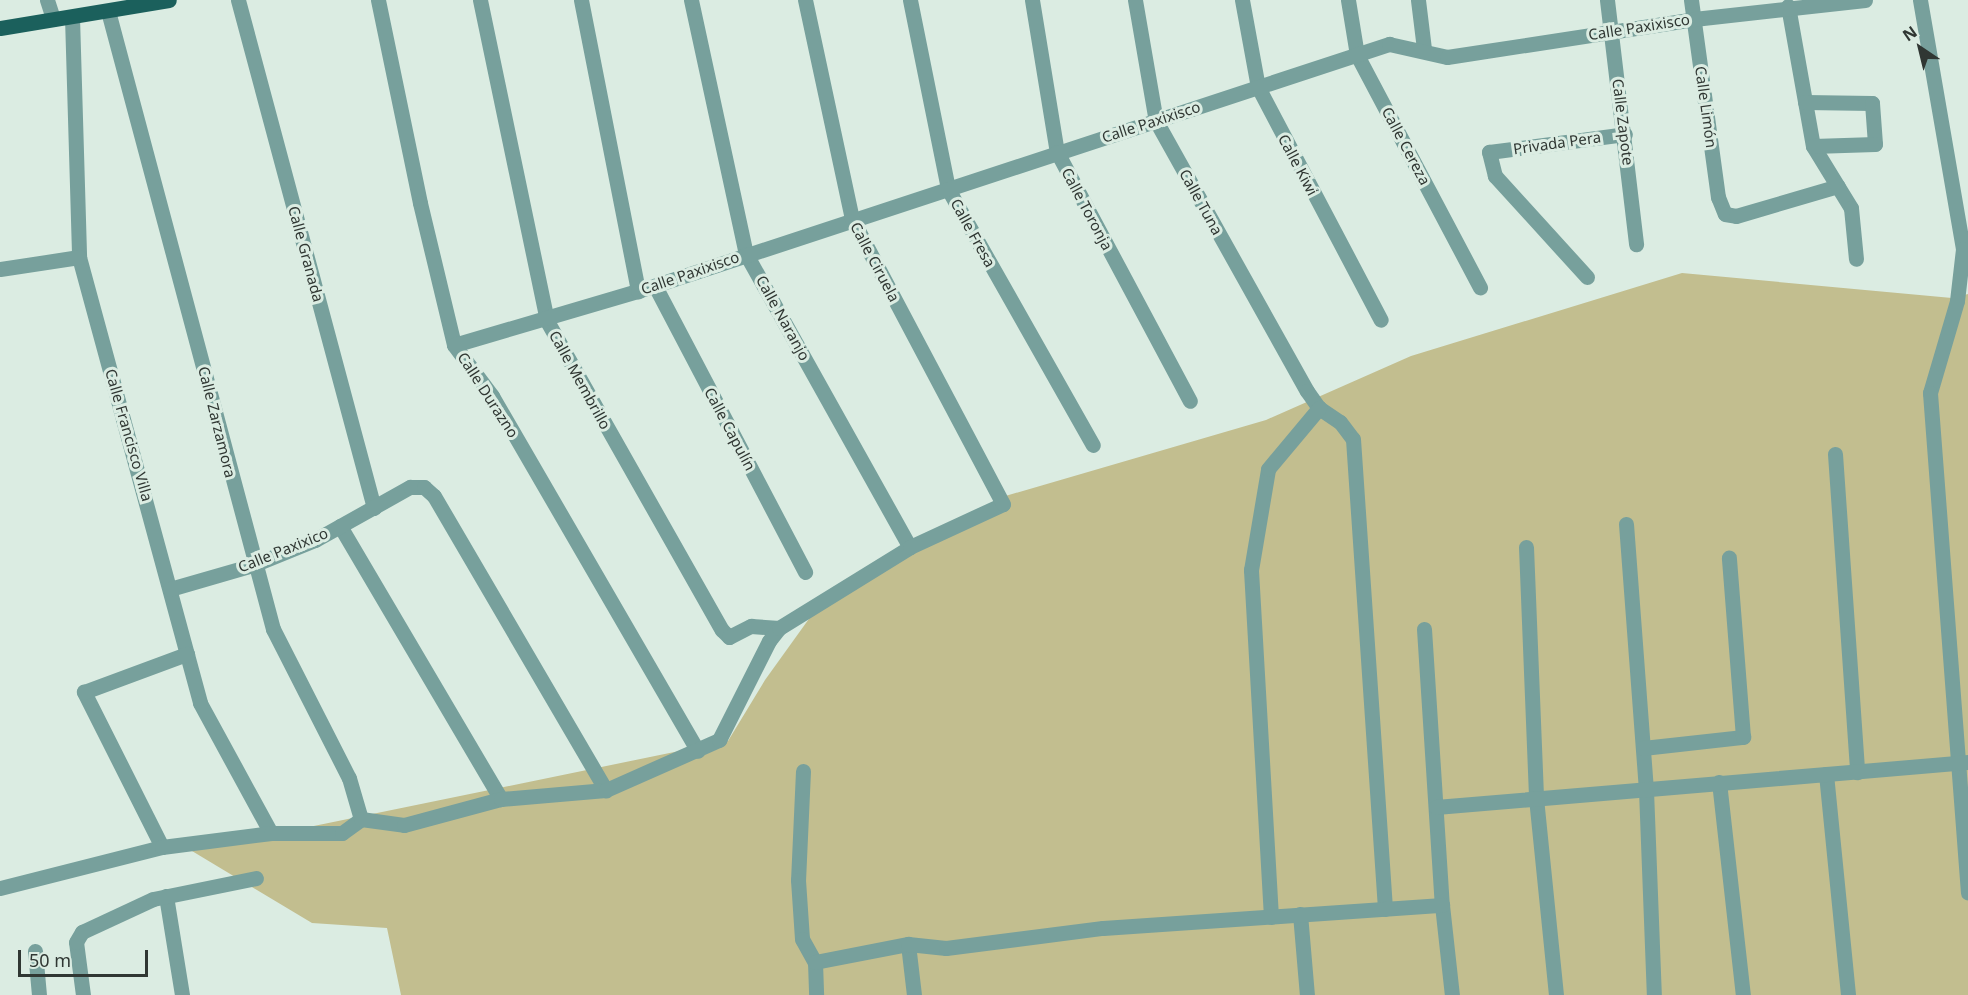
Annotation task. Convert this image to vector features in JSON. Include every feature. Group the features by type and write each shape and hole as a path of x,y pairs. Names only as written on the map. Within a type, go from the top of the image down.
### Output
{"main road":[{"path":"0,28 169,0"}],"street":[{"path":"47,0 53,19"},
{"name":"Calle Granada","path":"238,0 374,508"},
{"name":"Calle Durazno","path":"378,0 420,203 454,345 492,396 698,751"},
{"name":"Calle Membrillo","path":"480,0 547,321 722,630 729,637 751,626 779,628"},
{"path":"581,0 638,291"},
{"name":"Calle Naranjo","path":"692,0 746,254 910,547"},
{"name":"Calle Ciruela","path":"805,0 852,219 1003,504 910,547"},
{"name":"Calle Fresa","path":"910,0 948,189 1093,445"},
{"name":"Calle Toronja","path":"1032,0 1057,152 1190,401"},
{"name":"Calle Tuna","path":"1135,0 1156,121 1318,408"},
{"name":"Calle Kiwi","path":"1242,0 1258,87 1381,320"},
{"name":"Calle Cereza","path":"1348,0 1357,55 1480,287"},
{"path":"1418,0 1424,49"},
{"name":"Calle Zapote","path":"1607,0 1625,134 1636,244"},
{"name":"Calle Limón","path":"1691,0 1718,196 1725,214 1736,216 1838,186"},
{"name":"Calle Paxixisco","path":"454,345 547,321 1389,44 1424,49 1447,57 1788,6 1865,0"},
{"path":"1920,0 1963,249 1957,301 1930,393 1963,762 1968,893"},
{"path":"1788,6 1813,146 1851,208 1856,259"},
{"name":"Calle Zarzamora","path":"108,11 253,565 273,628 349,778 361,819"},
{"name":"Calle Francisco Villa","path":"72,17 79,257 200,703 271,833"},
{"path":"1805,102 1872,103 1875,144 1813,146"},
{"name":"Privada Pera","path":"1587,277 1501,184 1495,176 1489,153 1625,134"},
{"path":"0,269 79,257"},
{"name":"Calle Capulín","path":"655,286 805,572"},
{"path":"1271,917 1251,570 1268,469 1318,408 1340,422 1353,439 1385,909"},
{"path":"1835,454 1857,772"},
{"name":"Calle Paxixico","path":"170,589 253,565 315,540 410,487 424,487 434,496 606,790"},
{"path":"1626,524 1646,790 1654,995"},
{"path":"340,526 501,799"},
{"path":"0,888 162,847 271,833 342,833 361,819 404,825 501,799 606,790 698,751 718,740 769,641 779,628 910,547"},
{"path":"1526,548 1536,798 1556,995"},
{"path":"1643,748 1743,737 1729,558"},
{"path":"1424,629 1442,905 1452,995"},
{"path":"162,847 84,692 187,654"},
{"path":"1436,807 1963,762"},
{"path":"803,771 799,892 802,939 816,962 816,995"},
{"path":"1826,774 1848,995"},
{"path":"1719,782 1743,995"},
{"path":"82,995 76,942 82,933 123,910 166,896 256,878"},
{"path":"166,896 182,995"},
{"path":"816,962 908,944 946,948 1103,928 1442,905"},
{"path":"1300,914 1306,995"},
{"path":"908,944 914,995"},
{"path":"35,951 39,995"}],"shaded area":[{"path":"1682,273 1952,298 1968,294 1968,995 401,995 387,928 312,923 192,851 728,741 765,680 811,616 1002,497 1266,420 1411,356"}]}
